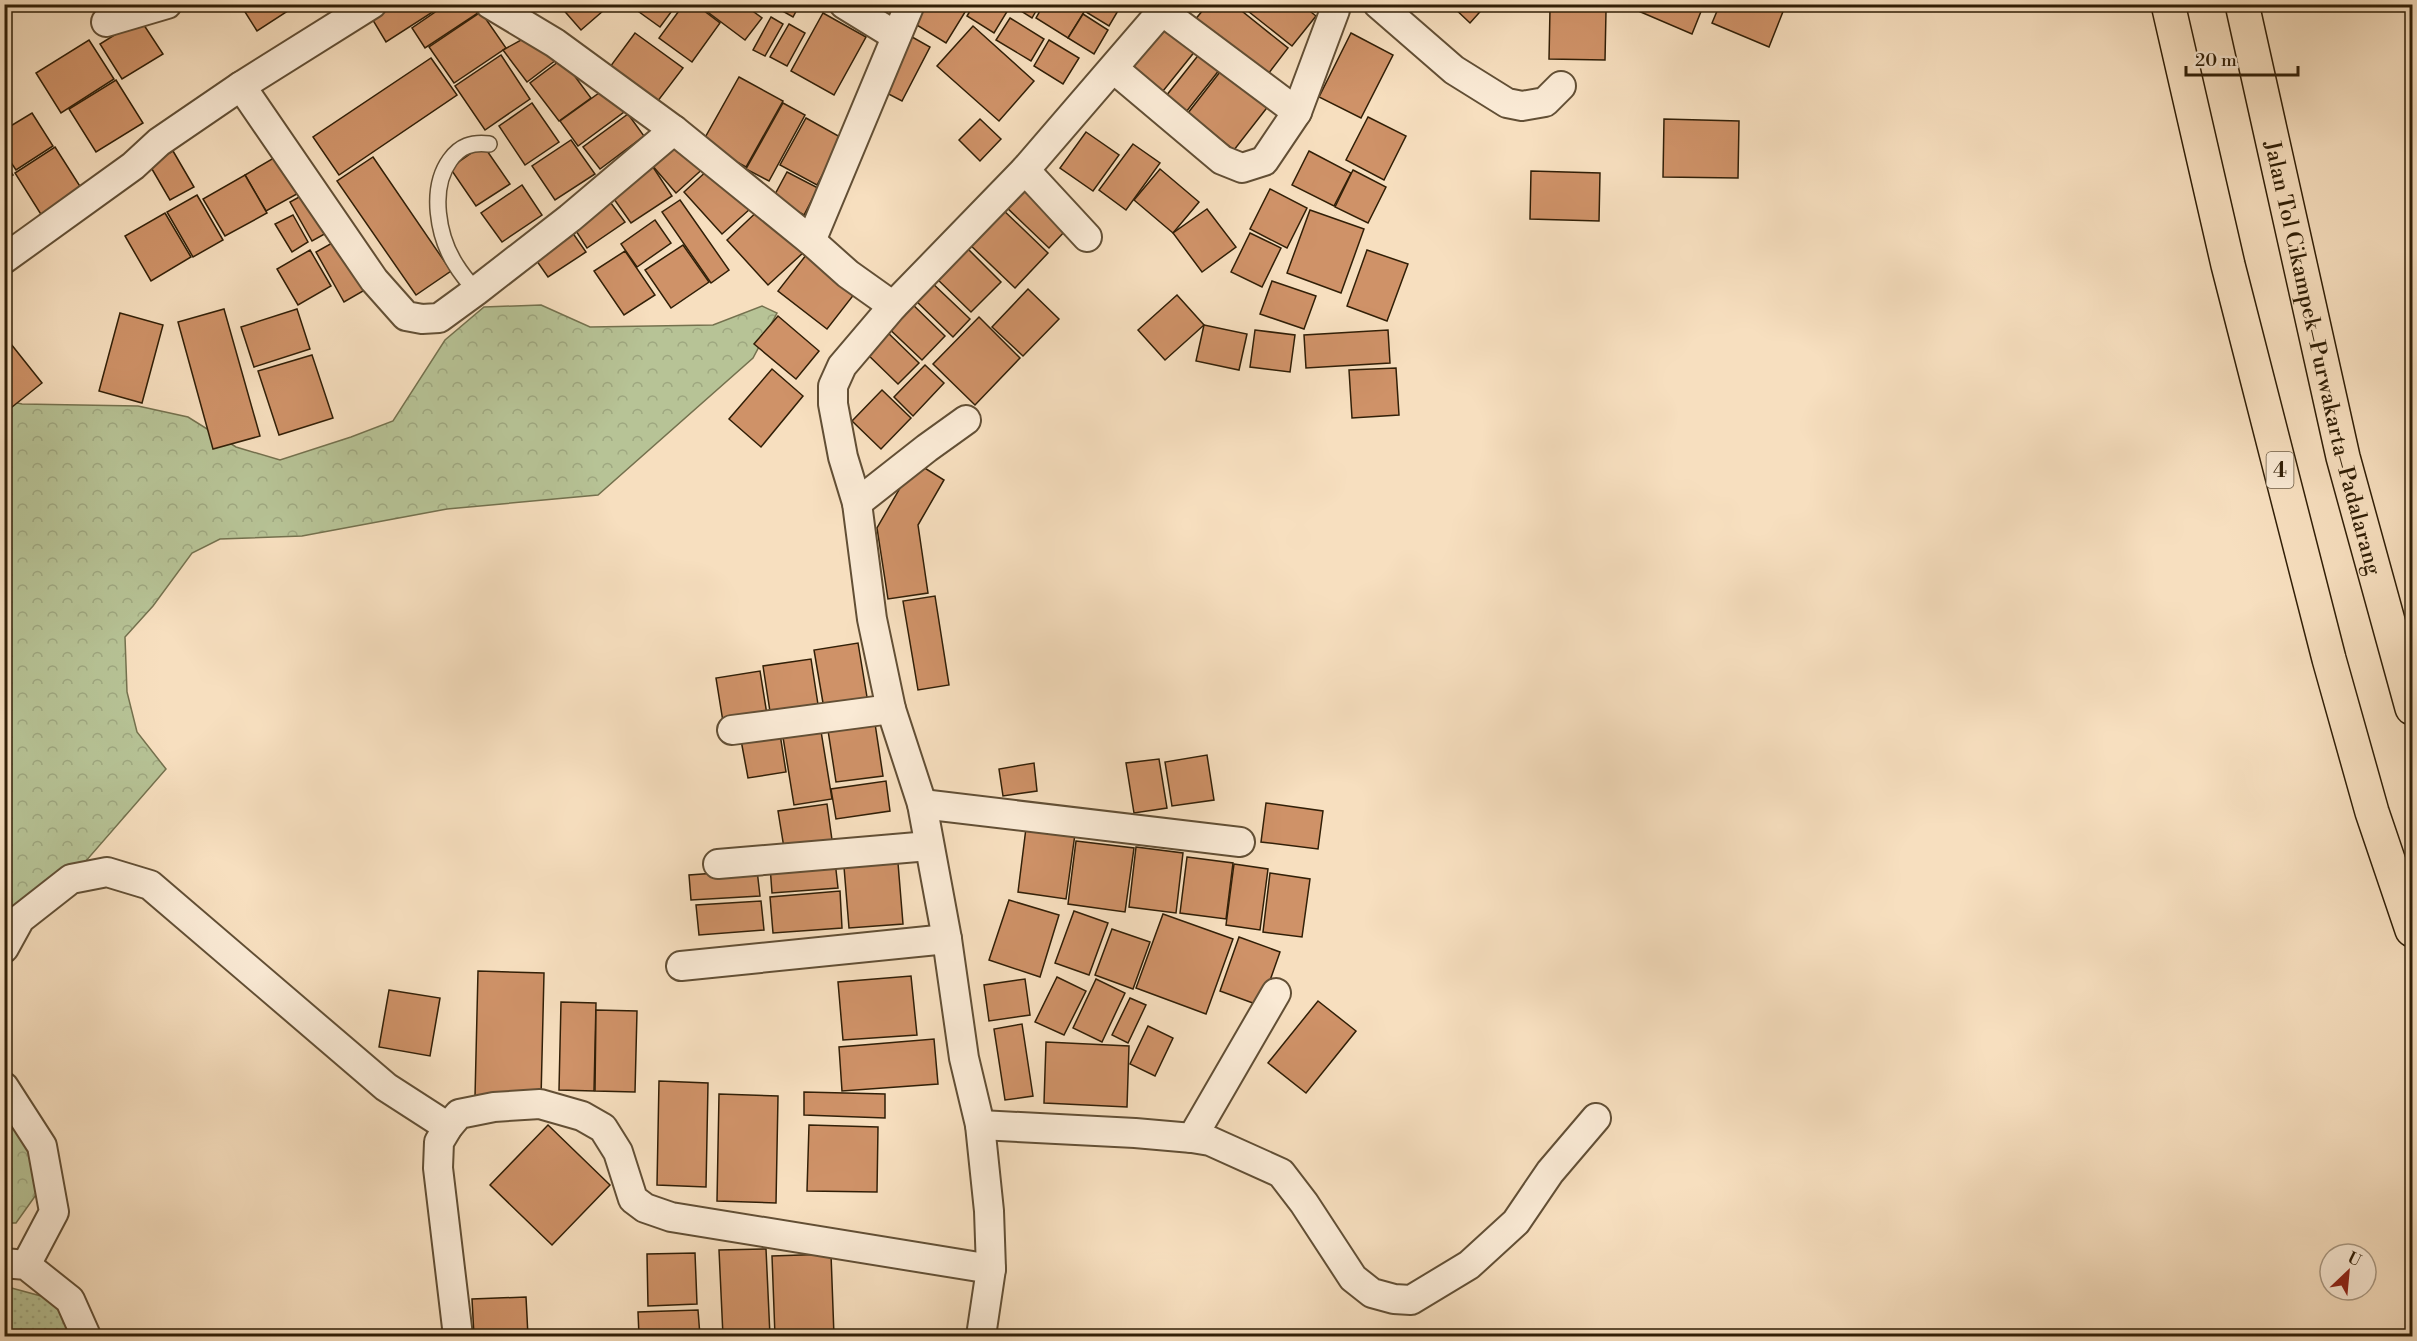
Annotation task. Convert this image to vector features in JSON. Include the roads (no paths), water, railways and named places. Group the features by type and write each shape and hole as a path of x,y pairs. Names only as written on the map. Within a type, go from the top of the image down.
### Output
{"highway":[{"name":"4","path":"2168,4 2231,277 2329,659 2372,812 2412,930"},
{"name":"Jalan Tol Cikampek–Purwakarta–Padalarang","path":"2242,4 2343,457 2412,708"}],"street":[{"path":"106,22 167,4"},
{"path":"4,259 133,166 159,142 242,86 372,4"},
{"path":"490,4 555,43 674,130 811,241 848,274 892,306"},
{"path":"844,4 896,36"},
{"path":"811,241 910,4"},
{"path":"1114,69 1222,160 1242,168 1264,161 1297,112 1335,10 1335,4"},
{"path":"1377,4 1454,70 1507,103 1522,106 1545,102 1561,86"},
{"path":"981,1336 991,1269 989,1211 981,1125 964,1058 947,939 922,804 891,709 872,619 857,503 843,457 833,404 833,386 842,366 892,306 1025,170 1165,8 1297,112"},
{"path":"242,86 374,280 406,316 422,319 439,318 476,291 570,219 674,130"},
{"path":"1025,170 1087,237"},
{"path":"857,503 966,420"},
{"path":"732,730 891,709"},
{"path":"922,804 1240,843"},
{"path":"718,864 929,846"},
{"path":"4,948 20,919 71,879 106,872 150,885 386,1087 448,1127"},
{"path":"681,966 947,939"},
{"path":"1192,1138 1276,993"},
{"path":"4,1087 42,1146 54,1212 15,1264 70,1300 86,1336"},
{"path":"458,1336 438,1168 439,1142 459,1114 494,1107 540,1104 582,1116 603,1128 618,1152 633,1199 645,1208 671,1217 991,1269"},
{"path":"981,1125 1192,1138 1210,1141 1231,1149 1281,1173 1304,1203 1353,1278 1372,1293 1394,1299 1411,1300 1469,1265 1516,1222 1550,1172 1596,1118"}],"lane":[{"path":"476,291 455,264 441,228 436,203 444,168 456,152 470,143 489,144"}]}
